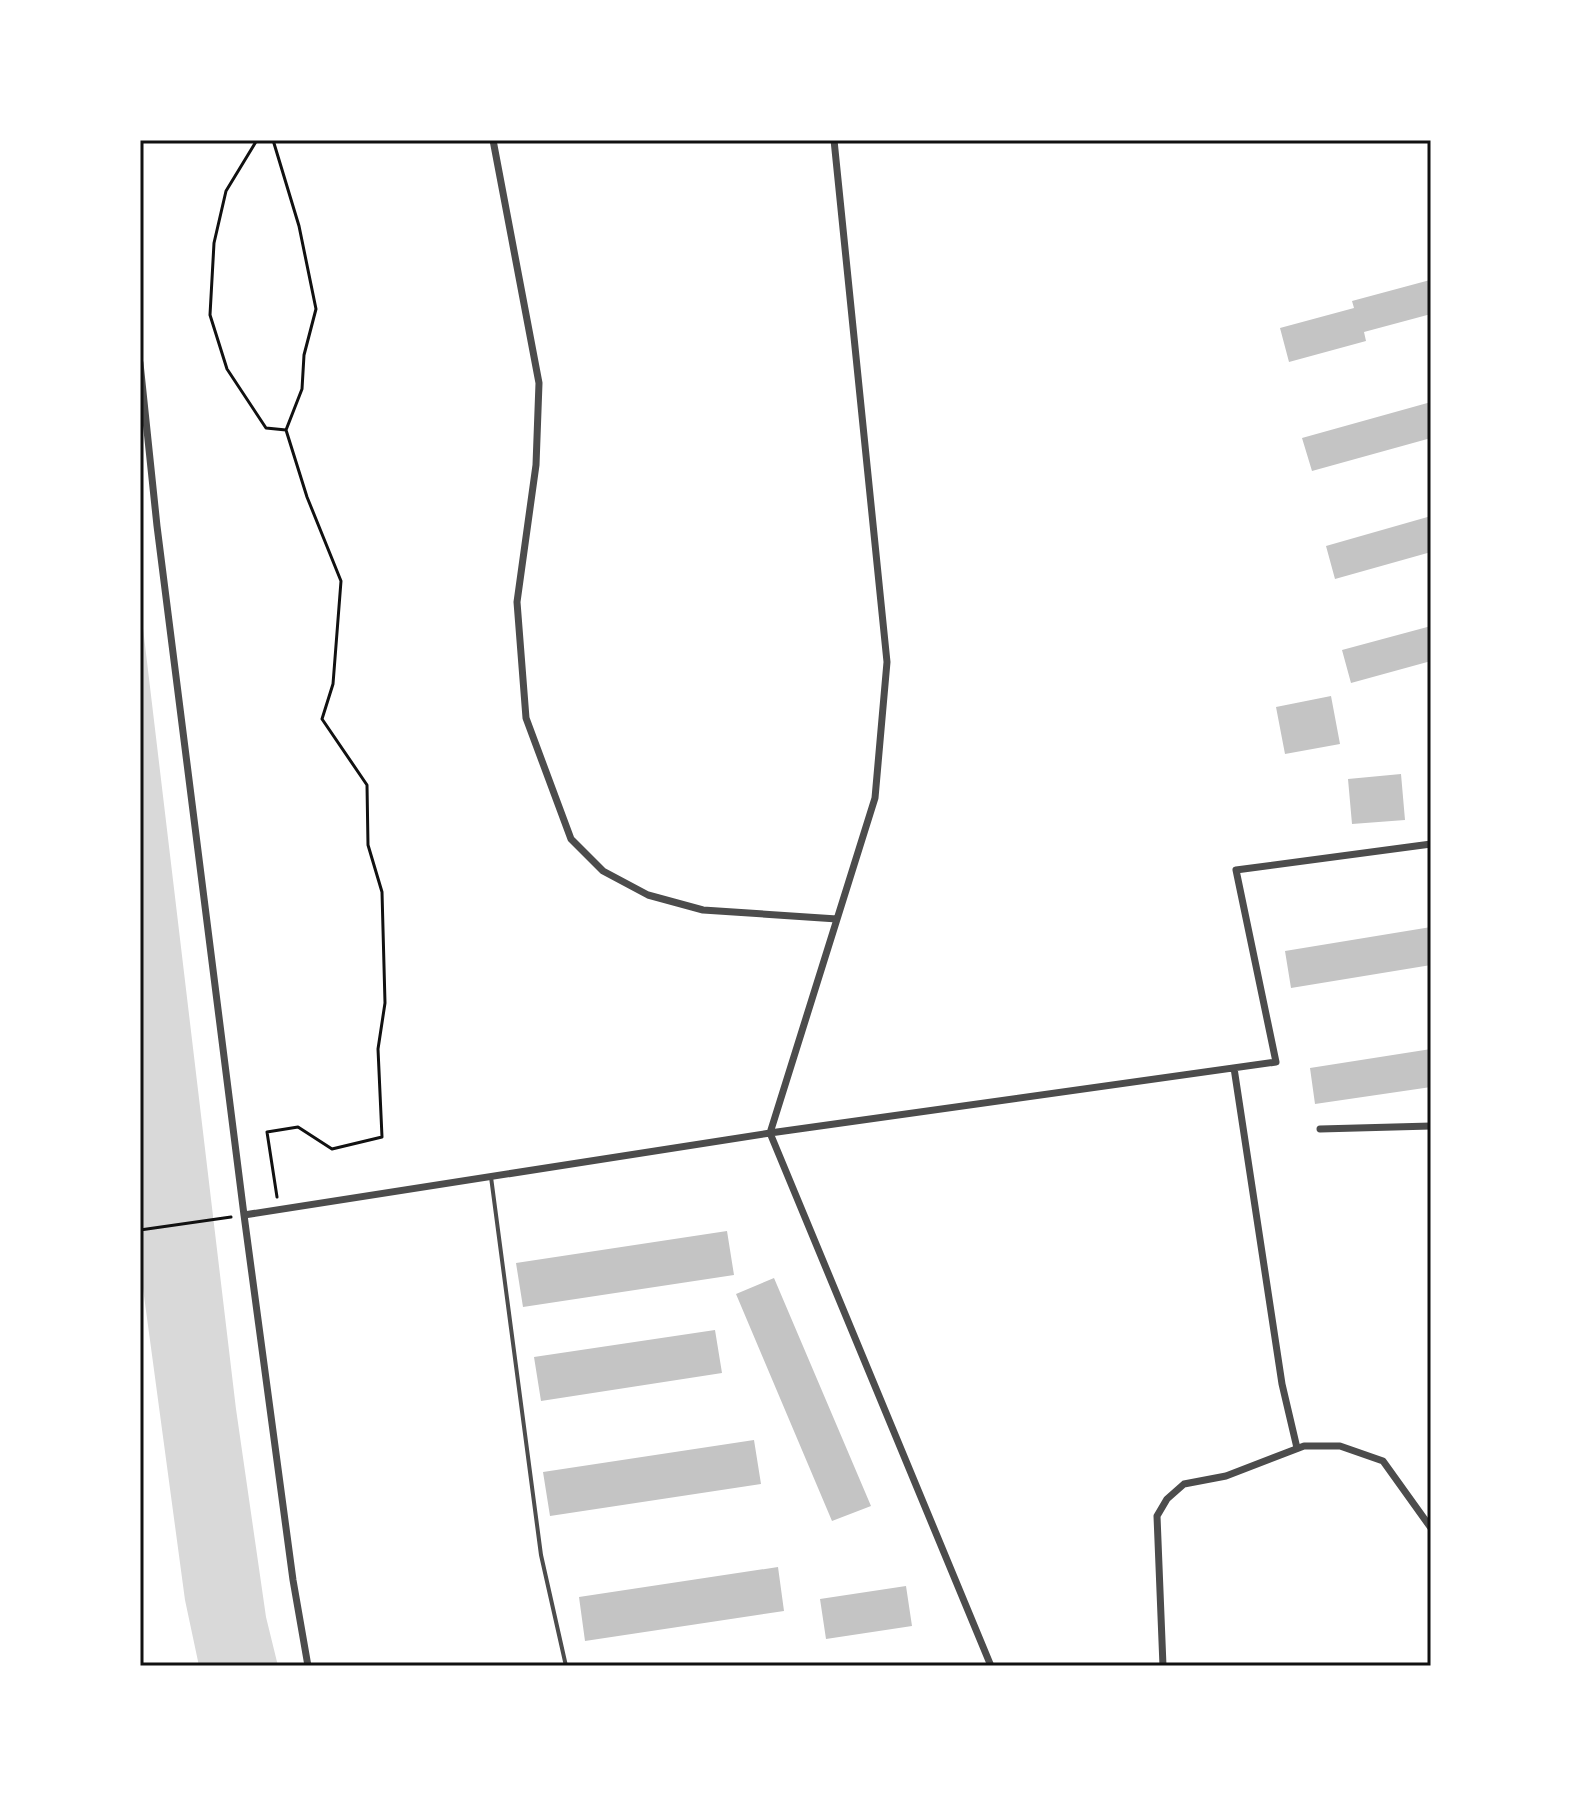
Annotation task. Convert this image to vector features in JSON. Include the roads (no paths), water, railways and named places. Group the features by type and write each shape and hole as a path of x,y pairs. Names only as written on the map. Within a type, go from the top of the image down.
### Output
{"street":[{"path":"493,140 539,383 536,465 517,602 526,718 571,839 603,871 648,895 703,910 837,919"},
{"path":"834,140 887,662 875,798 770,1133 991,1666"},
{"path":"140,363 157,526 244,1215 293,1580 308,1666"},
{"path":"244,1215 770,1133 1276,1062 1236,870 1431,844"},
{"path":"1234,1068 1282,1384 1297,1448"},
{"path":"1320,1129 1431,1126"},
{"path":"1163,1666 1157,1516 1167,1499 1184,1484 1226,1476 1304,1446 1340,1446 1383,1461 1431,1528"}],"lane":[{"path":"491,1177 541,1555 566,1666"}]}
